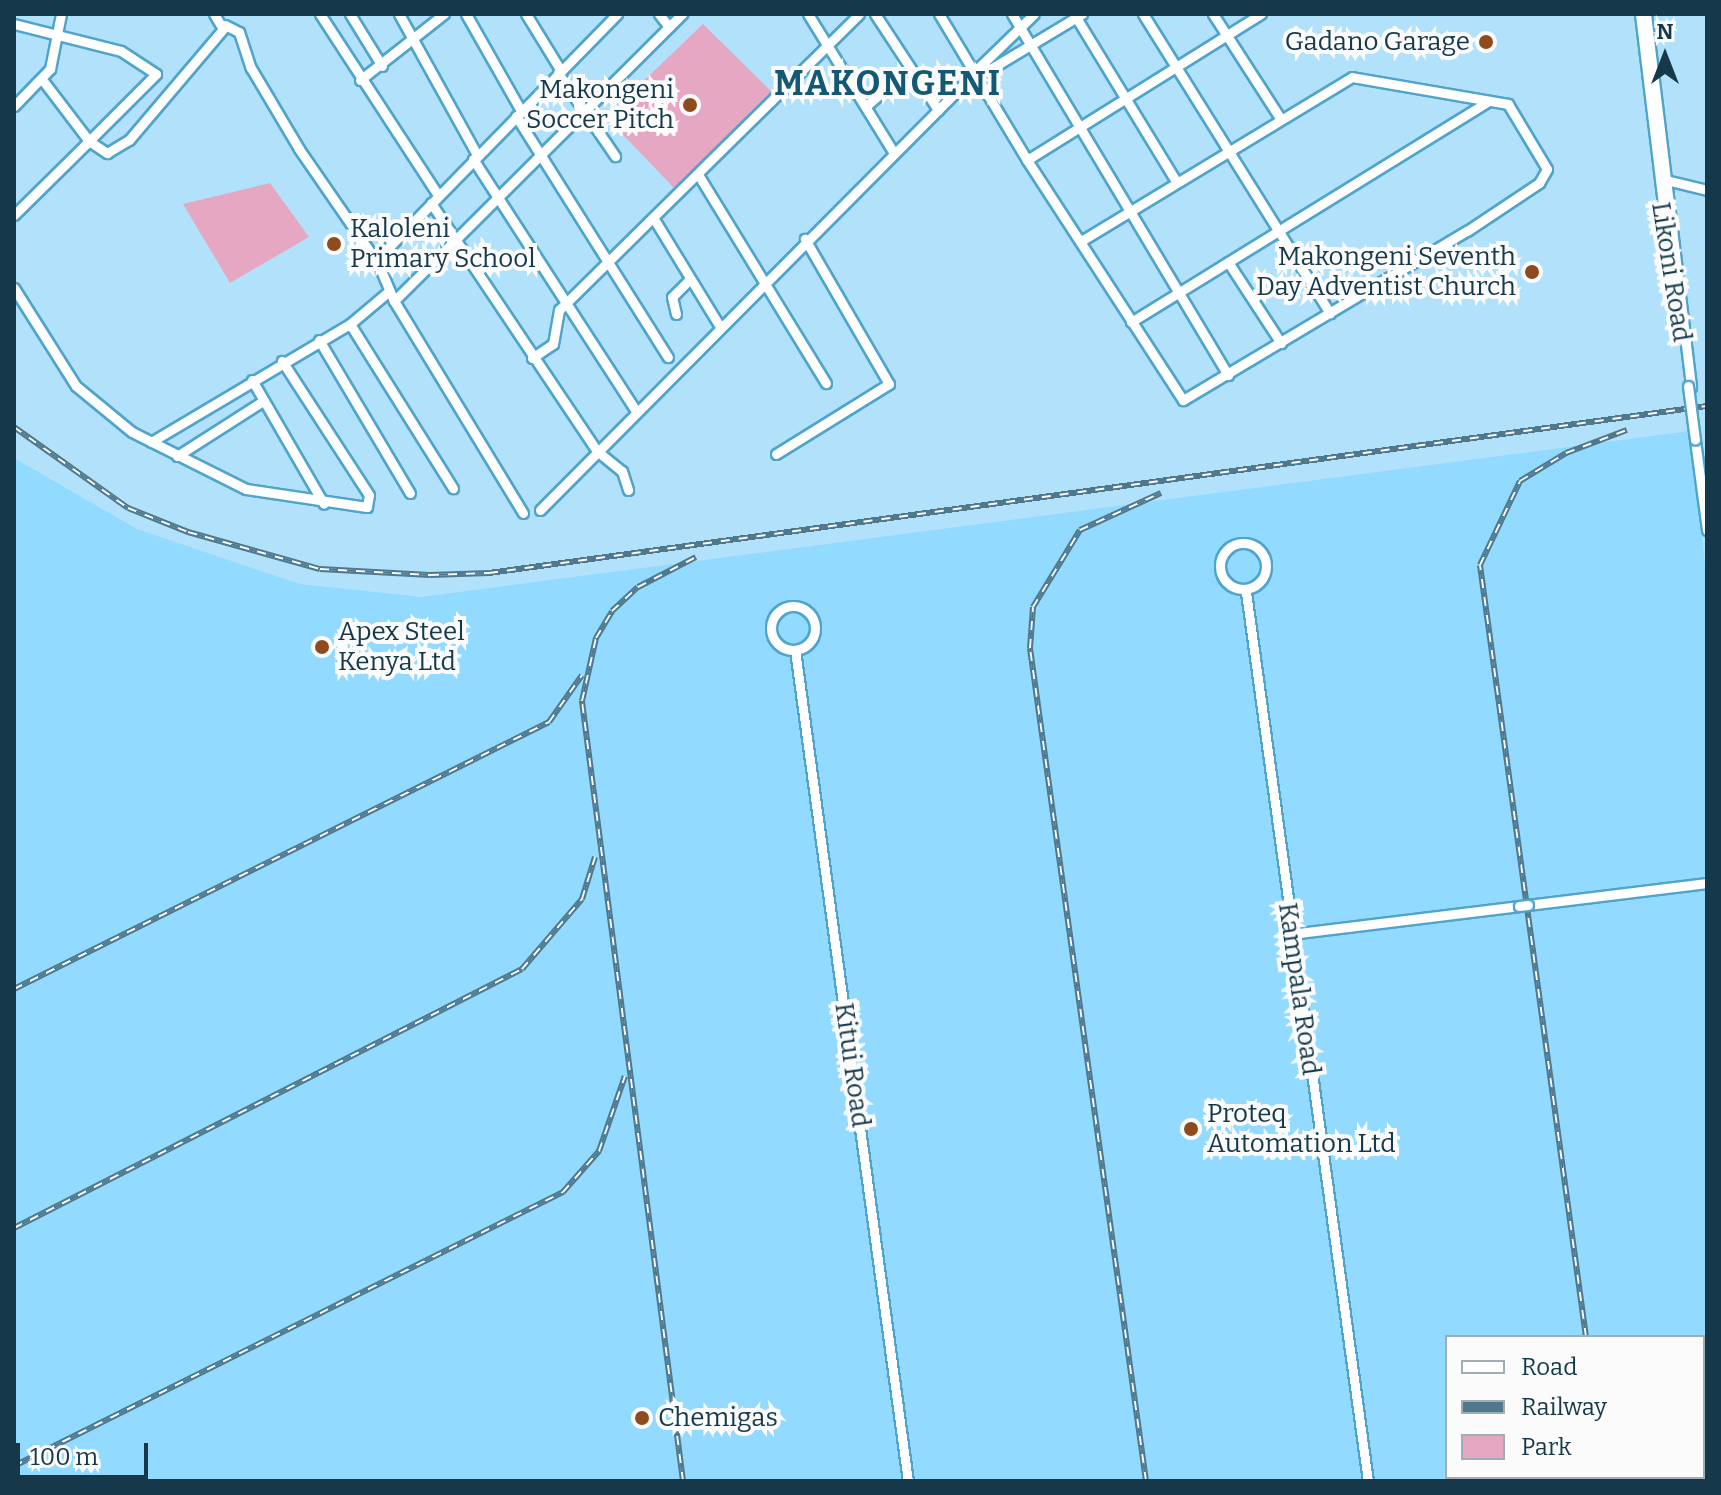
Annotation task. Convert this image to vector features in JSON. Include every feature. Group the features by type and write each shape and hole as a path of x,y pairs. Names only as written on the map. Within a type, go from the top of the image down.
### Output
{"street":[{"path":"14,106 44,82 61,14"},
{"path":"214,14 225,25 239,32 291,136 379,265 391,297 523,513"},
{"path":"320,14 532,358 597,451 622,471 628,490"},
{"path":"350,14 382,66"},
{"path":"399,14 475,157 635,409"},
{"path":"360,80 416,41 444,14"},
{"path":"466,14 518,113 668,357"},
{"path":"526,14 615,156"},
{"path":"379,265 434,199 617,14"},
{"path":"659,14 669,27"},
{"path":"151,442 391,297 457,239 682,14"},
{"path":"808,14 894,153"},
{"path":"532,358 553,344 553,318 830,47 859,14"},
{"path":"875,14 938,110"},
{"path":"939,14 1027,160 1183,400 1539,183 1546,163 1516,109 1489,101 1357,77 1280,118 1081,241"},
{"path":"1012,14 1077,129 1228,375"},
{"path":"977,75 1034,14"},
{"path":"1143,14 1330,313"},
{"path":"1213,14 1280,118"},
{"path":"1027,160 1228,38 1261,14"},
{"name":"Likoni Road","path":"1640,14 1707,508"},
{"name":"Likoni Road","path":"1646,14 1690,386"},
{"path":"540,510 635,409 962,86 1077,15 1176,181"},
{"path":"14,24 57,32 121,51 156,74 14,215"},
{"path":"44,82 89,141 107,153 160,106 225,25"},
{"path":"866,106 910,68"},
{"path":"1131,322 1489,101"},
{"path":"699,176 826,383"},
{"path":"1666,180 1707,190"},
{"path":"654,219 719,325"},
{"path":"776,454 889,384 805,239"},
{"path":"1228,262 1281,343"},
{"path":"676,314 672,297 690,279"},
{"path":"14,288 84,395 151,442 246,489 359,509 370,502 282,361"},
{"path":"350,324 453,488"},
{"path":"319,340 410,493"},
{"path":"252,380 324,504"},
{"path":"177,456 263,401"},
{"name":"Likoni Road","path":"1697,440 1707,530"},
{"path":"1235,544 1259,549 1266,564 1246,592 1220,571 1222,555 1235,544"},
{"name":"Kampala Road","path":"1246,592 1368,1481"},
{"path":"790,606 808,612 815,627 808,644 795,650 781,646 771,631 774,617 790,606"},
{"name":"Kitui Road","path":"795,650 908,1481"},
{"path":"1291,934 1707,883"}],"shaded area":[{"path":"1690,431 1707,582 1707,1481 14,1481 14,458 137,529 300,584 421,597"}],"green space":[{"name":"Makongeni Soccer Pitch","path":"703,24 773,93 674,188 606,117"},
{"path":"270,183 309,237 230,283 183,204"}],"railway":[{"path":"14,427 128,508 188,532 320,569 430,575 489,573 1707,406"},
{"path":"1586,1335 1480,565 1520,481 1566,453 1627,430"},
{"path":"1146,1481 1030,648 1033,607 1080,530 1161,493"},
{"path":"683,1481 582,701 596,638 612,611 638,587 696,557"},
{"path":"14,989 549,722 582,675"},
{"path":"14,1228 522,969 582,899 595,857"},
{"path":"14,1466 563,1192 599,1151 625,1076"}],"place":[{"name":"Gadano Garage","path":"1486,42"},
{"name":"Makongeni Soccer Pitch","path":"690,105"},
{"name":"Kaloleni Primary School","path":"334,244"},
{"name":"Makongeni Seventh Day Adventist Church","path":"1532,272"},
{"name":"Apex Steel Kenya Ltd","path":"322,647"},
{"name":"Proteq Automation Ltd","path":"1191,1129"},
{"name":"Chemigas","path":"642,1418"}],"district":[{"name":"MAKONGENI","path":"888,84"}]}
